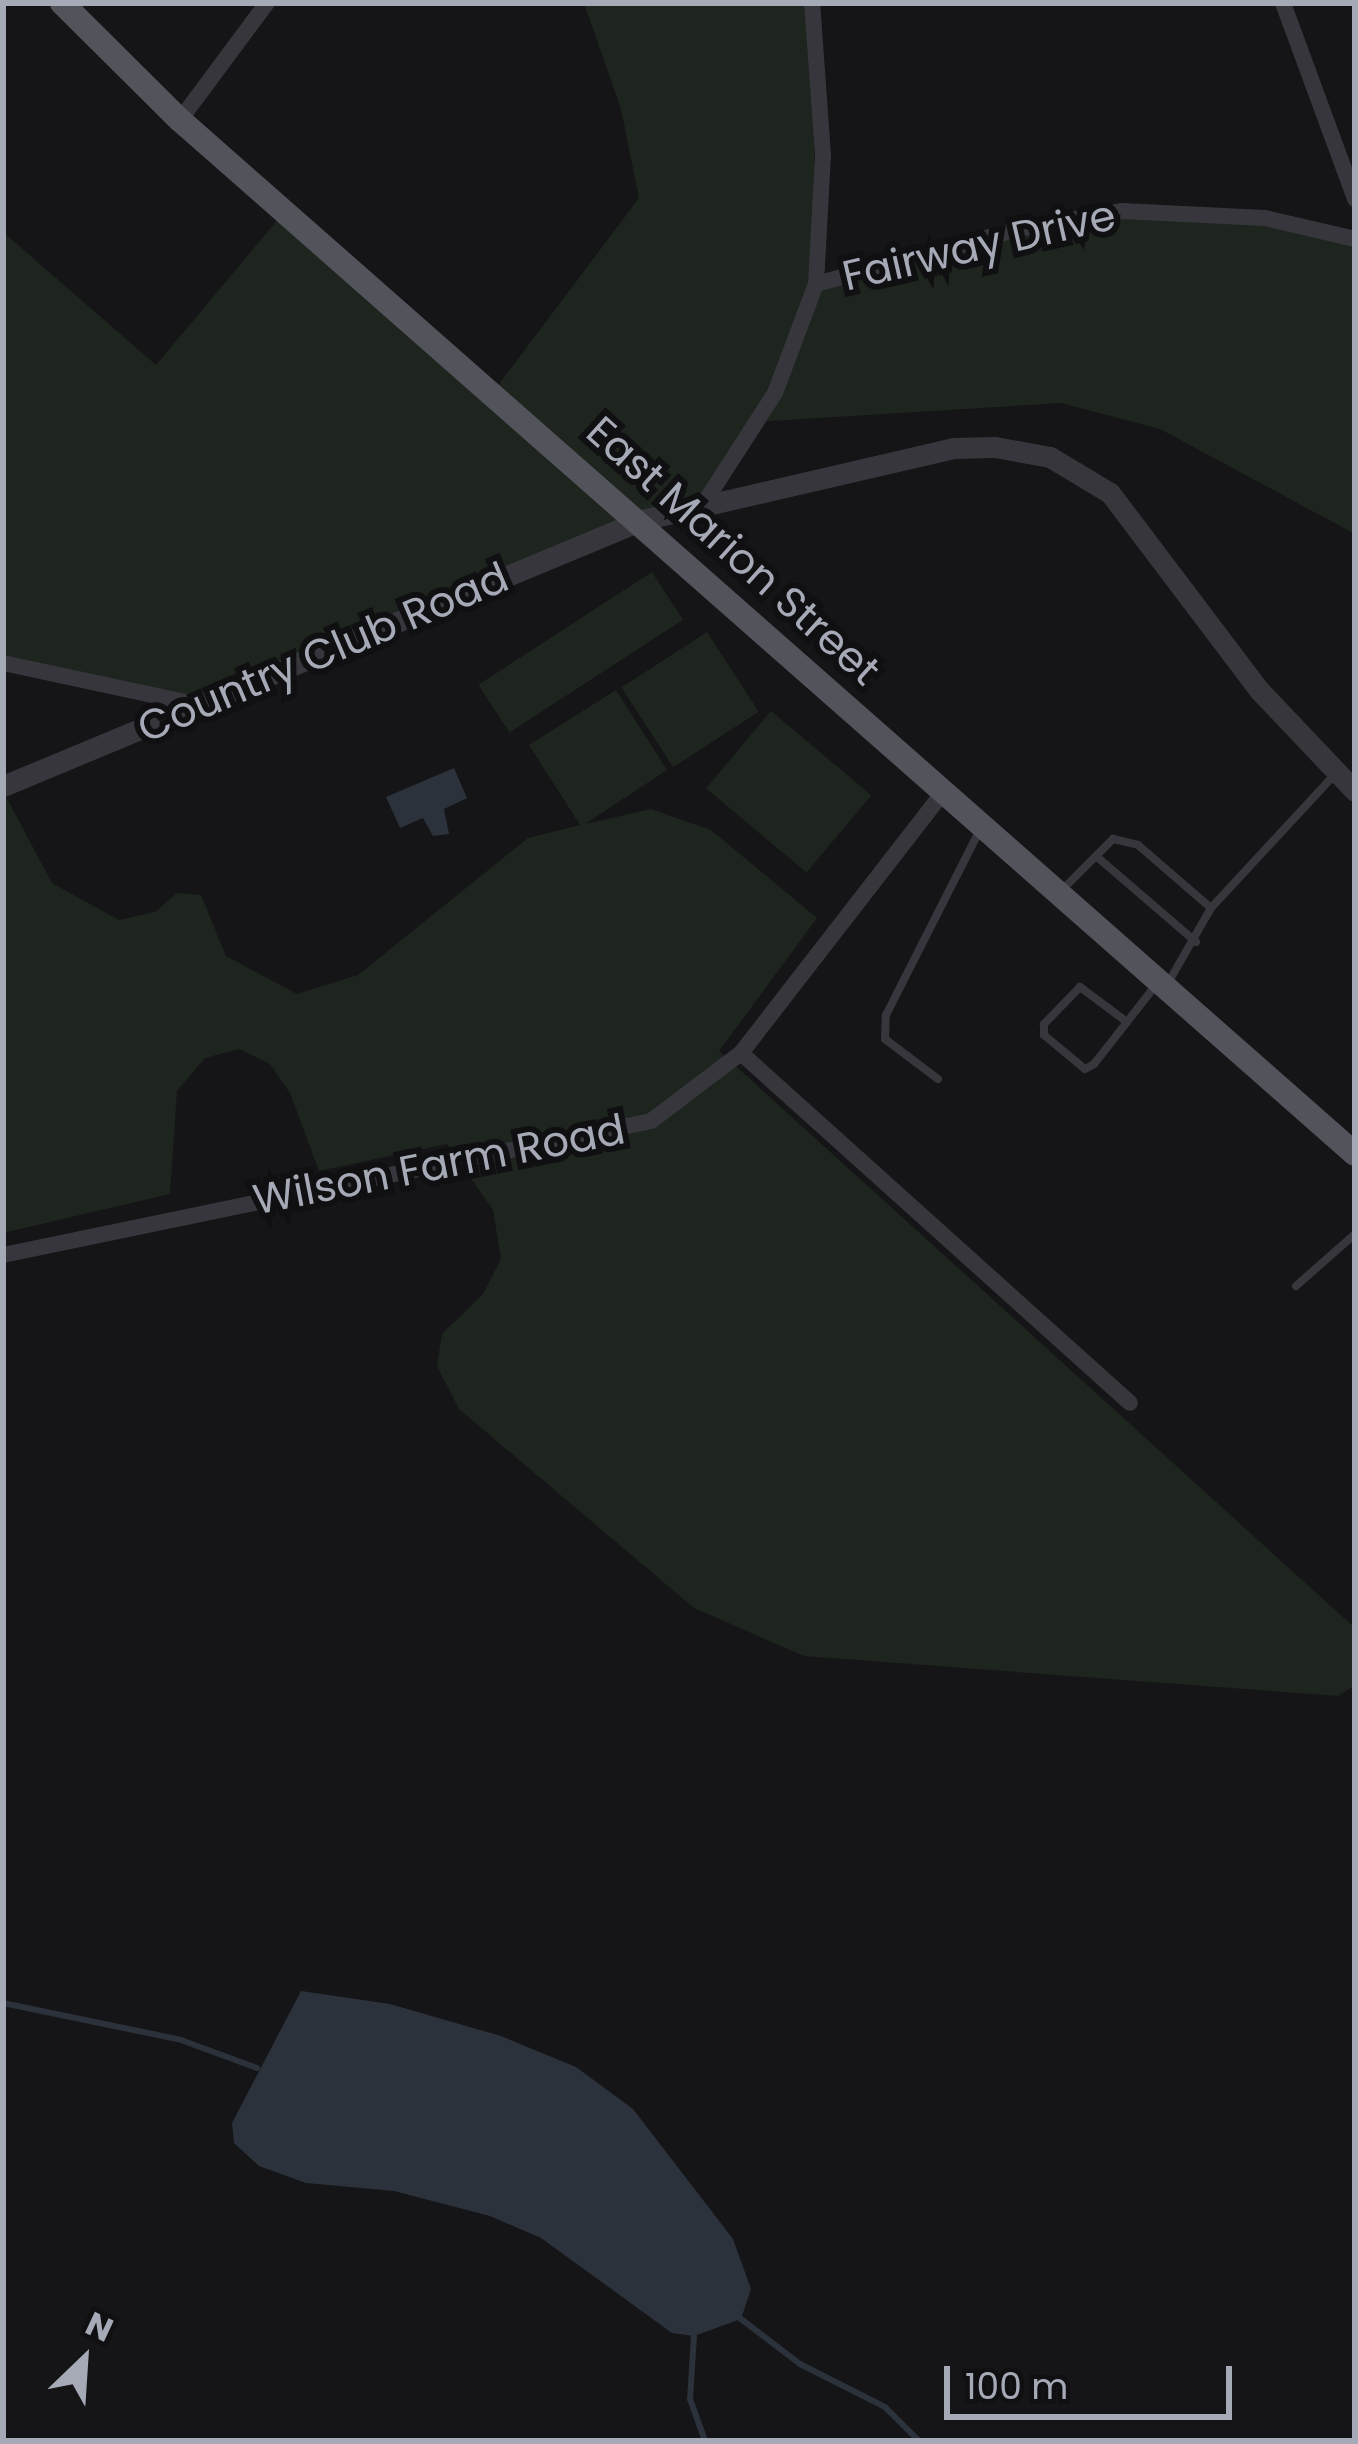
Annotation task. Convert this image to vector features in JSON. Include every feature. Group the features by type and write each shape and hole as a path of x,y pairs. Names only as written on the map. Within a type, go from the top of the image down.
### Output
{"main road":[{"name":"East Marion Street","path":"62,3 180,120 642,520 1355,1154"}],"street":[{"path":"180,120 267,3"},
{"path":"706,500 775,393 816,284 824,155 812,3"},
{"path":"1283,3 1355,199"},
{"name":"Fairway Drive","path":"816,284 1018,229 1122,211 1265,218 1355,239"},
{"name":"Country Club Road","path":"3,786 642,520 706,500 954,448 1050,457 1088,475 1130,514 1258,690 1355,791"},
{"path":"3,663 200,705"},
{"name":"Wilson Farm Road","path":"3,1255 626,1130 688,1100 741,1053 944,791"},
{"path":"741,1053 1130,1402"}],"lane":[{"path":"1127,1022 1080,987 1044,1024 1044,1036 1085,1069 1163,983 1196,942 1211,908 1336,772"},
{"path":"938,1079 885,1039 886,1015 982,825"},
{"path":"1060,892 1112,839 1128,839 1211,908"},
{"path":"1096,856 1196,942"},
{"path":"1296,1286 1355,1234"}],"shaded area":[{"path":"584,3 812,3 816,282 957,244 1181,209 1355,239 1355,534 1160,429 1061,403 755,422 706,500 200,705 3,663 3,232 156,365 285,211 494,391 639,198 621,109"},
{"path":"652,572 683,620 509,733 478,685"},
{"path":"707,632 759,712 673,767 621,688"},
{"path":"616,690 667,770 585,824 651,809 711,830 817,918 719,1051 1355,1628 1355,1685 1338,1696 804,1656 694,1608 459,1409 437,1366 442,1334 483,1294 501,1259 493,1210 447,1144 319,1171 290,1093 270,1064 239,1049 205,1058 177,1091 170,1194 3,1233 3,791 52,883 119,920 155,912 177,893 201,895 226,956 297,994 358,975 528,838 580,825 529,745"},
{"path":"771,711 871,795 806,873 706,788"},
{"path":"454,768 467,798 444,809 449,834 433,836 423,818 400,828 386,797"},
{"path":"301,1991 390,2004 501,2036 576,2067 633,2109 733,2239 751,2289 741,2319 694,2336 672,2333 541,2238 490,2216 394,2191 306,2183 259,2166 234,2143 232,2123"}],"waterway":[{"path":"3,2003 181,2040 257,2068"},
{"path":"741,2319 800,2364 885,2407 919,2441"},
{"path":"694,2336 690,2399 705,2441"}]}
